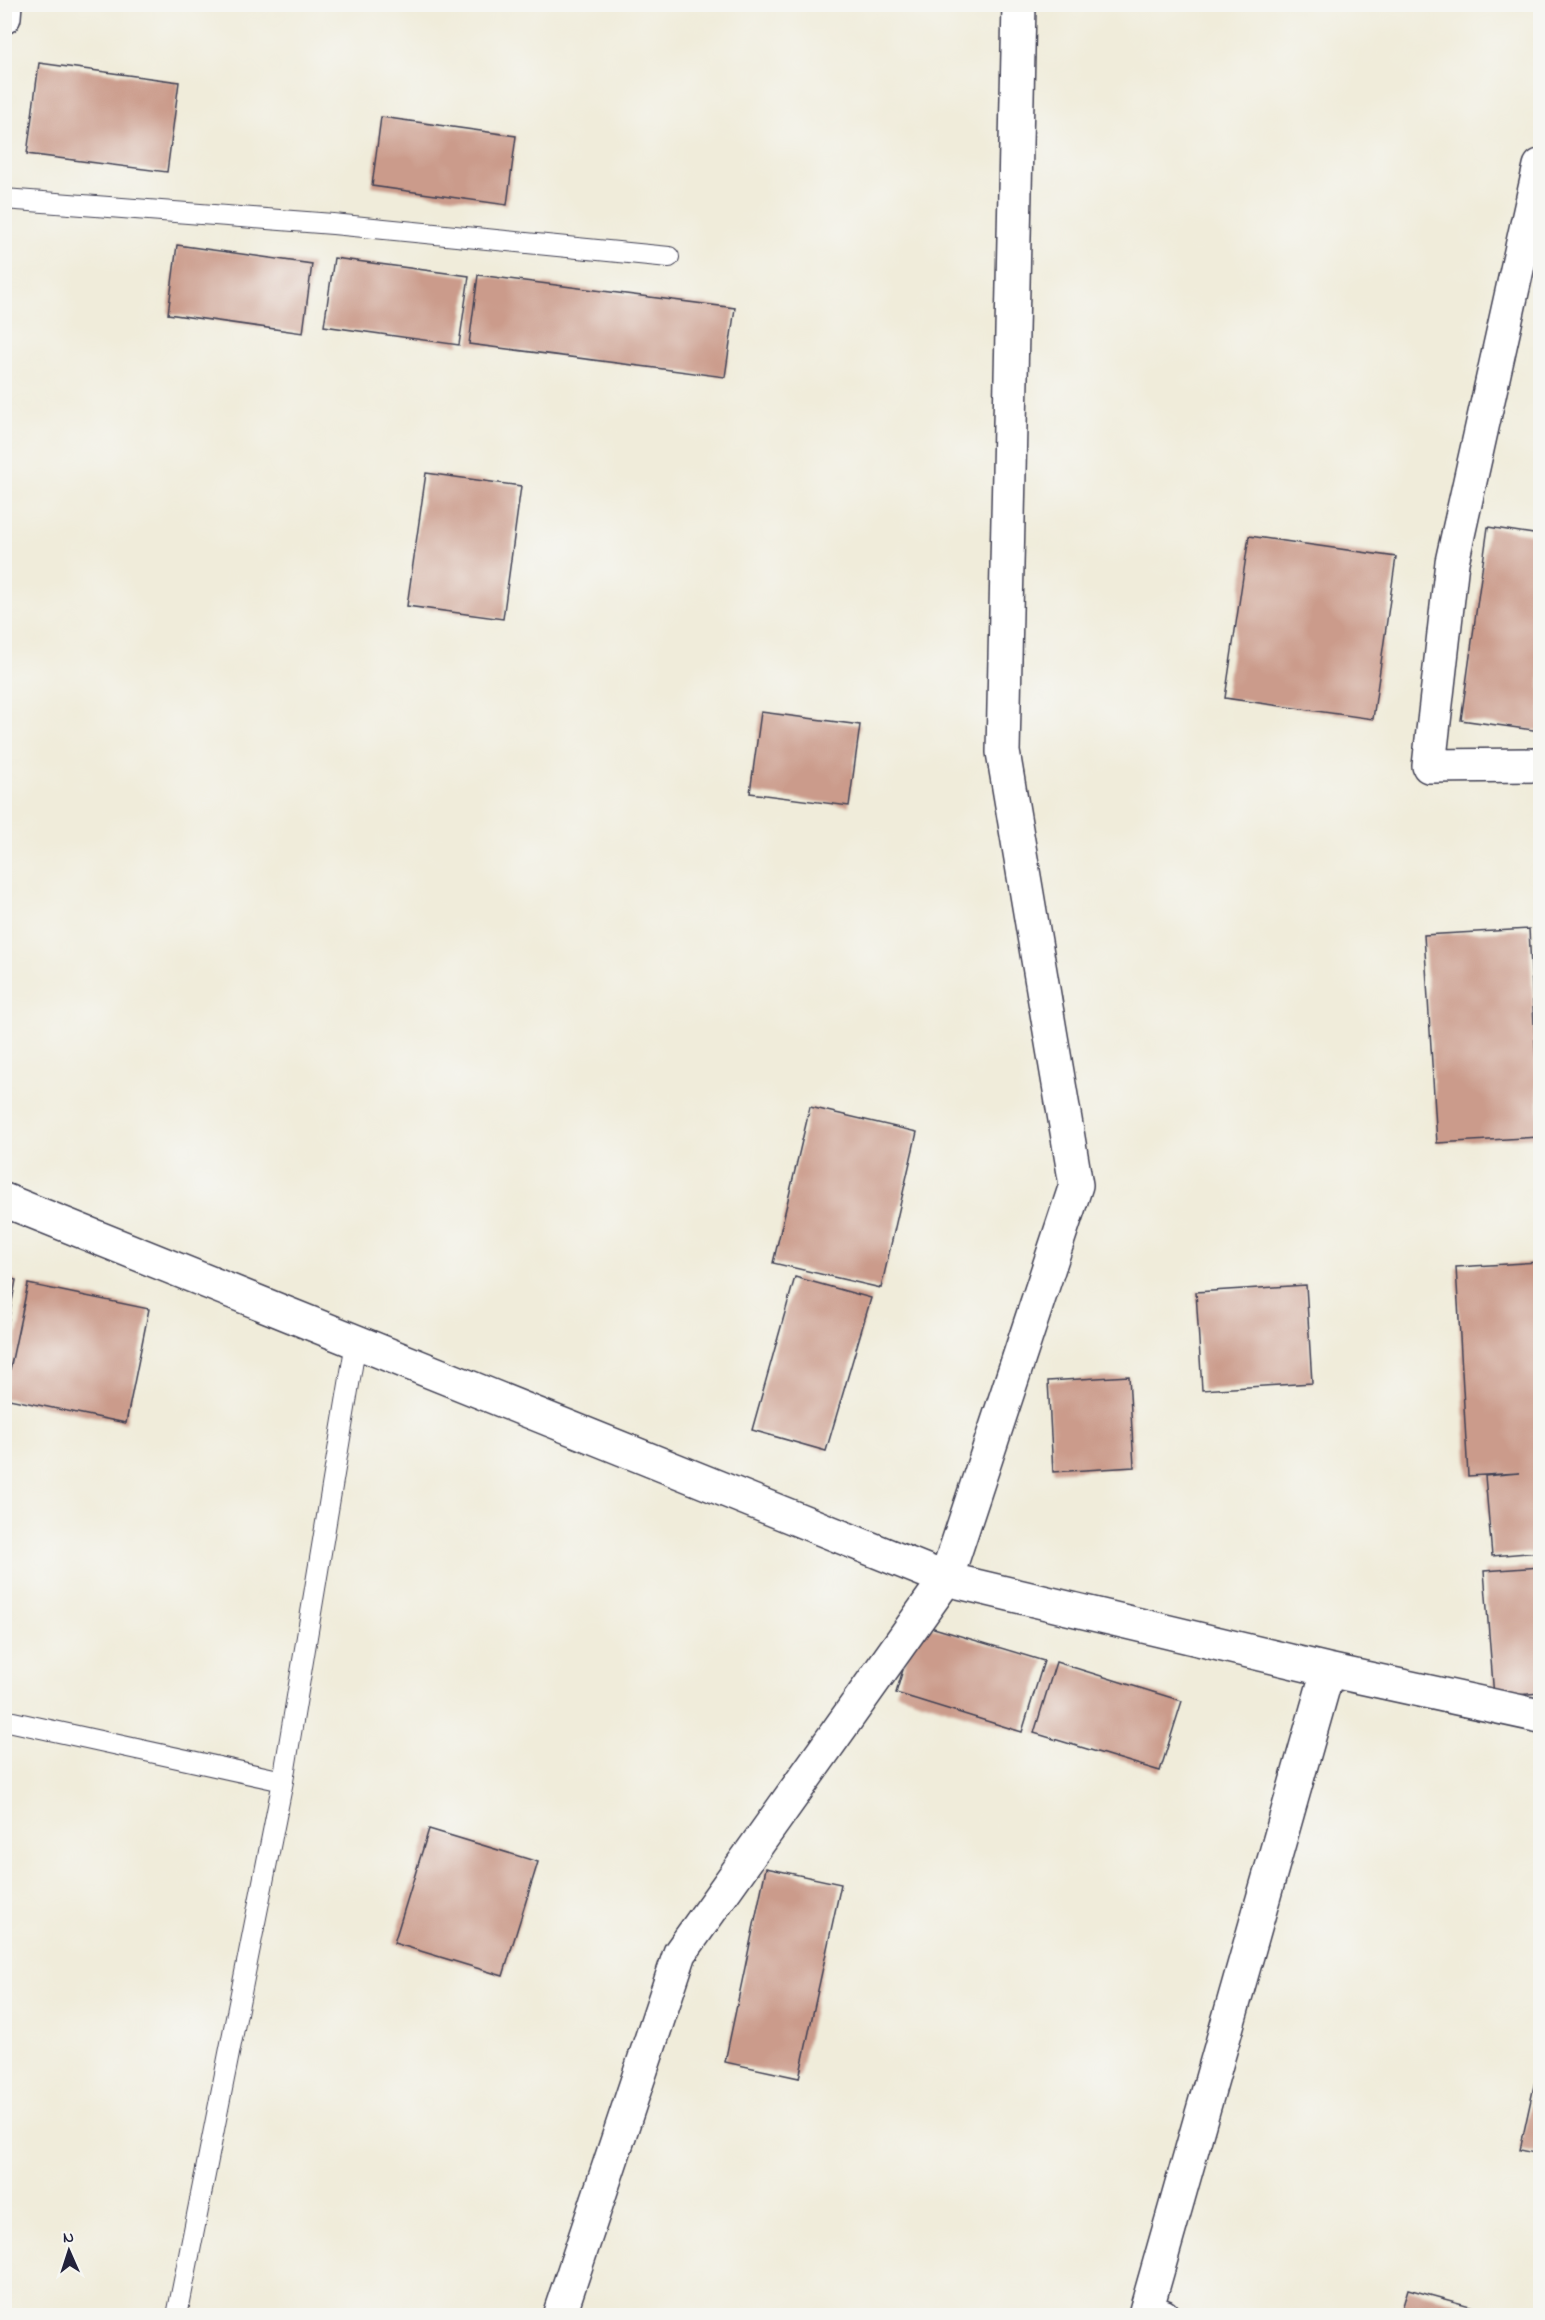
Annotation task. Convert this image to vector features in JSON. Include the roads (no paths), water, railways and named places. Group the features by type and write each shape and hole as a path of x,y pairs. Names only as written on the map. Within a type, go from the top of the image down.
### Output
{"street":[{"path":"4,17 6,4"},
{"path":"559,2316 680,1953 946,1579 1076,1185 1003,752 1019,4"},
{"path":"1540,166 1452,562 1429,766 1540,765"},
{"path":"4,1200 946,1579 1328,1670 1540,1716"},
{"path":"1151,2314 1328,1670"}],"lane":[{"path":"4,199 333,224 669,257"},
{"path":"177,2316 284,1781 356,1341"},
{"path":"4,1720 284,1781"}]}
